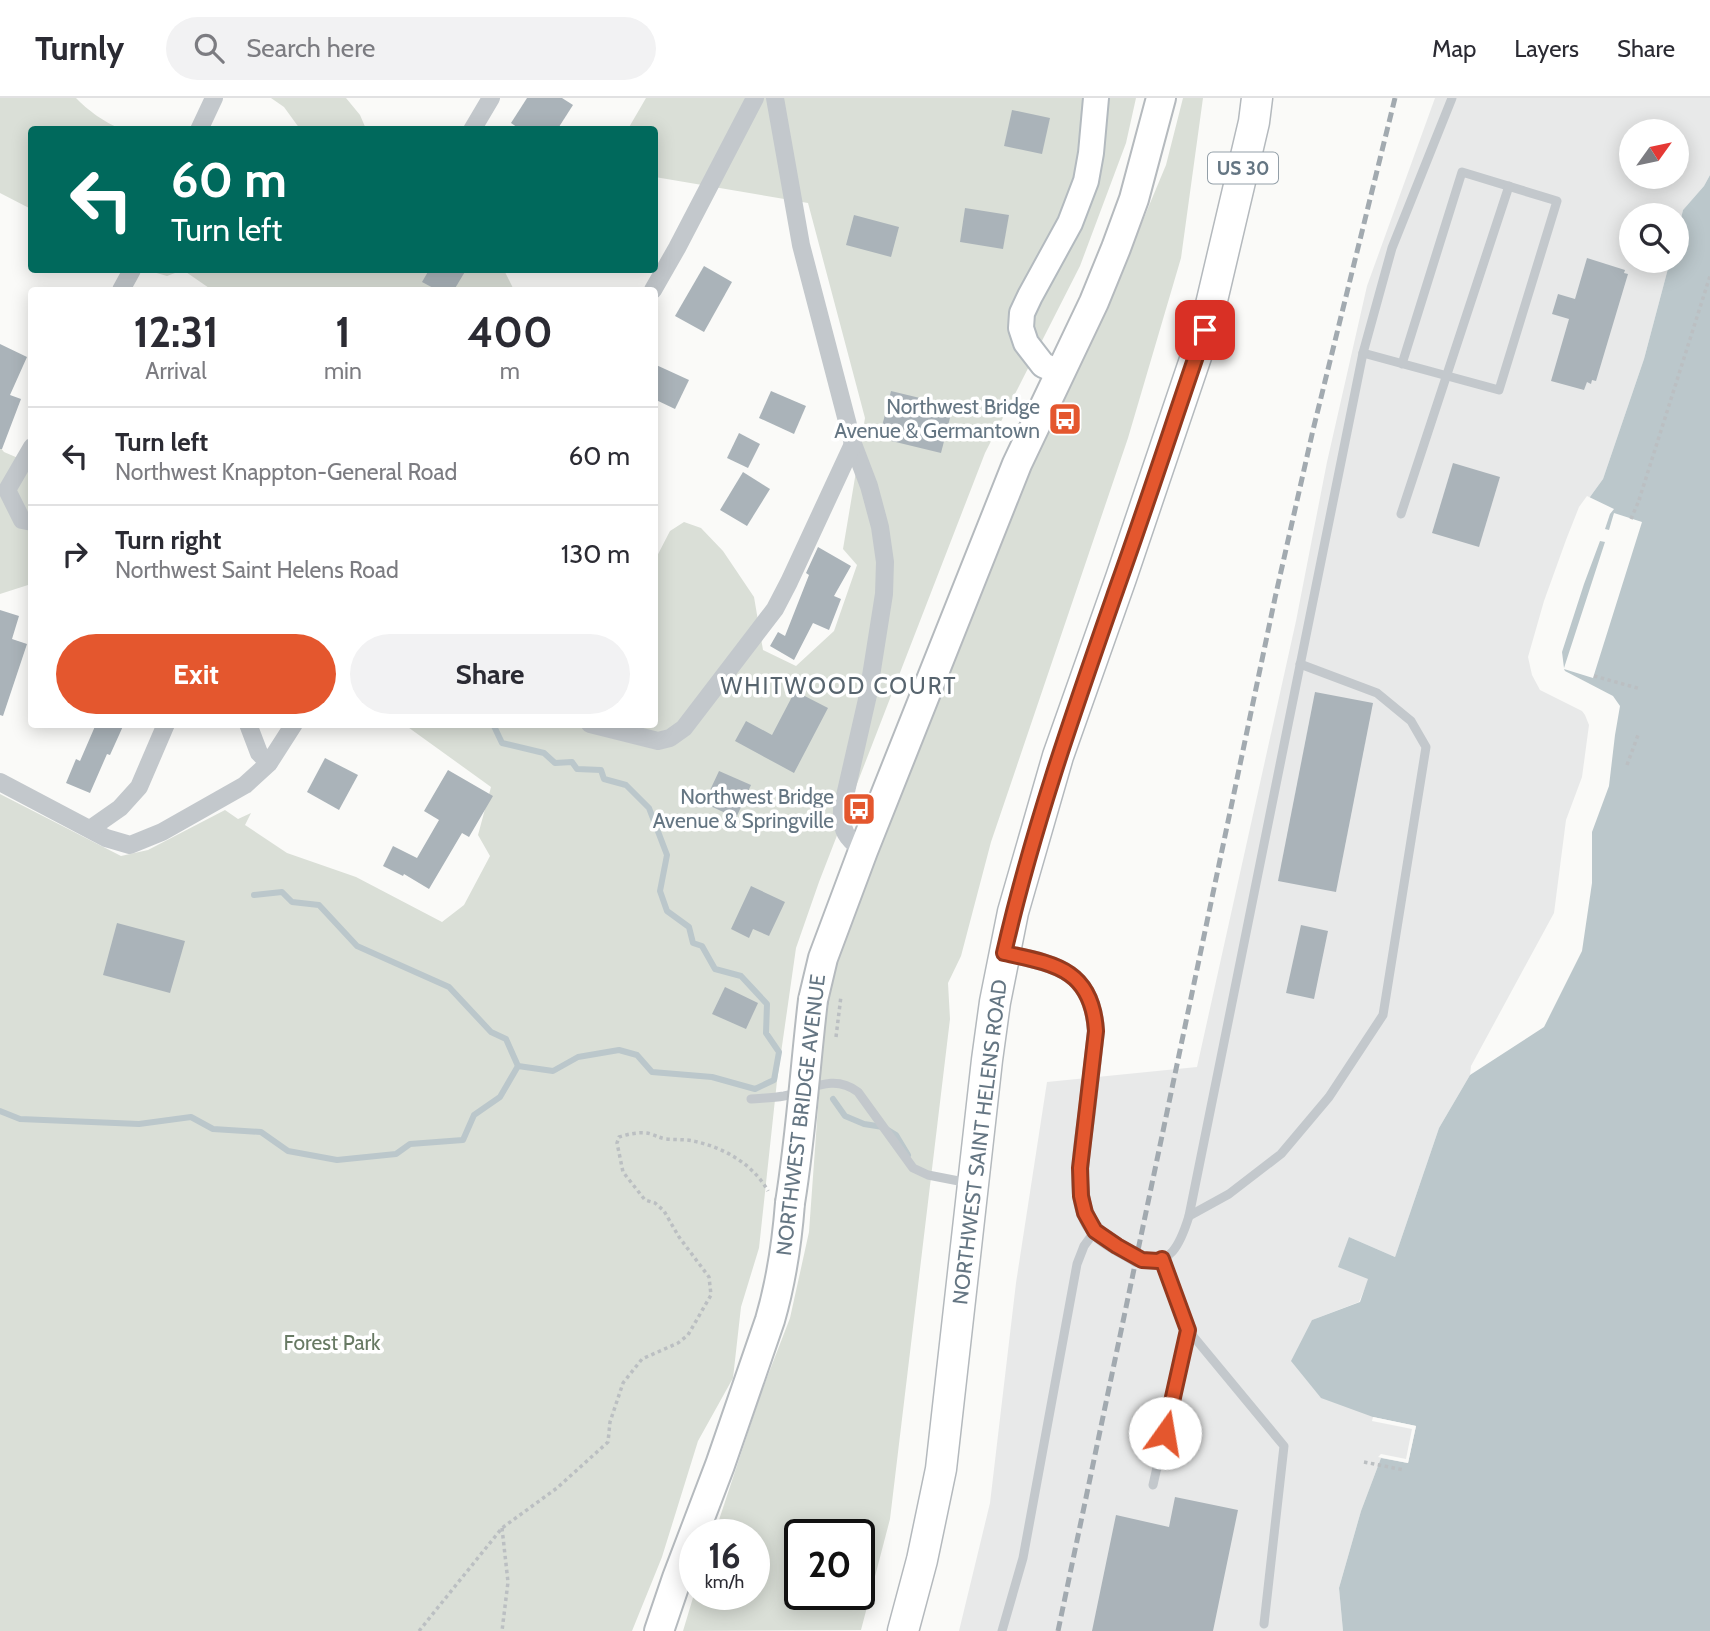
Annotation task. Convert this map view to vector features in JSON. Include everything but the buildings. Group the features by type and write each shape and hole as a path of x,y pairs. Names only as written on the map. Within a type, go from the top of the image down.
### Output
{"highway":[{"name":"NORTHWEST SAINT HELENS ROAD","path":"903,1631 922,1560 941,1469 987,1060 995,1002 1013,912 1058,756 1205,330 1251,135 1256,98"}],"main road":[{"path":"1061,373 1043,365 1026,343 1021,328 1022,313 1070,223 1086,181 1096,98"},
{"name":"NORTHWEST BRIDGE AVENUE","path":"659,1631 720,1465 776,1300 789,1220 781,1201 800,1129 813,1000 823,958 1017,464 1094,302 1134,199 1161,98"}],"street":[{"path":"201,126 214,98"},
{"path":"474,126 491,98"},
{"path":"655,287 755,98"},
{"path":"775,98 801,245 853,444 869,486 880,527 885,562 884,594 868,695 841,819 845,834 863,851"},
{"path":"606,728 659,741 670,738 684,728 775,608 853,444"},
{"path":"28,454 7,490 22,520 28,521"},
{"path":"90,829 120,808 139,787 164,728"},
{"path":"250,728 259,753 269,763"},
{"path":"0,782 106,838 131,845 245,785 269,763 292,728"},
{"path":"1004,953 1059,967 1072,976 1089,996 1095,1013 1096,1031 1080,1168 1081,1196 1085,1213 1095,1231 1137,1258"}],"lane":[{"path":"1137,1258 1158,1261 1162,1259 1179,1244 1189,1216 1363,353 1392,248 1452,98"},
{"path":"1363,353 1402,364 1446,376 1499,390 1557,201 1462,172 1402,364"},
{"path":"1401,514 1509,186"},
{"path":"1189,1216 1229,1194 1281,1154 1329,1097 1382,1015 1426,747 1411,721 1377,693 1300,664"},
{"path":"751,1099 784,1096 831,1082 850,1086 858,1092 913,1168 928,1175 974,1184"},
{"path":"1002,1631 1023,1558 1077,1264 1084,1246 1095,1231"},
{"path":"1162,1259 1188,1330 1284,1446 1264,1624"},
{"path":"1153,1485 1188,1330"}],"path":[{"path":"1639,500 1710,276"},
{"path":"1632,519 1641,494"},
{"path":"1594,676 1640,689"},
{"path":"1627,765 1638,735"},
{"path":"835,1044 842,992"},
{"path":"418,1631 502,1528 557,1488 608,1442 610,1422 623,1382 642,1359 678,1343 688,1335 711,1295 709,1278 664,1211 655,1203 645,1200 623,1172 617,1143 619,1137 649,1133 662,1139 693,1141 724,1151 751,1169 781,1201"},
{"path":"1364,1462 1404,1471"},
{"path":"502,1528 508,1582 502,1631"}],"shaded area":[{"path":"1435,98 1710,98 1710,175 1704,186 1689,203 1619,203 1619,273 1667,273 1644,359 1603,479 1582,508 1588,712 1593,724 1558,914 1439,1128 1395,1257 1349,1237 1369,1279 1359,1302 1312,1320 1373,1417 1416,1426 1408,1463 1381,1458 1361,1511 1339,1588 1343,1631 959,1631 990,1503 1016,1283 1047,1082 1197,1067 1296,621 1327,462 1367,286"},
{"path":"1710,175 1710,1631 1343,1631 1339,1588 1361,1511 1381,1458 1408,1463 1416,1426 1373,1417 1321,1398 1291,1361 1312,1320 1360,1302 1368,1279 1338,1267 1349,1237 1395,1257 1439,1128 1558,914 1593,724 1588,712 1538,685 1582,508 1603,479 1644,359 1667,273 1689,273 1689,203"}],"green space":[{"path":"0,98 76,98 115,126 28,126 28,207 0,193"},
{"path":"271,98 346,98 360,115 365,126 298,126 284,107"},
{"name":"Forest Park","path":"646,98 1136,98 1126,143 1080,266 985,453 796,948 777,1081 759,1248 741,1307 733,1378 698,1441 662,1557 632,1631 0,1631 0,794 121,856 148,850 225,810 238,819 251,813 245,825 287,853 356,877 442,922 464,905 490,856 478,835 491,787 409,728 658,728 658,554 670,531 684,522 701,528 723,551 754,597 763,650 796,666 834,631 857,565 843,549 865,418 808,203 658,178 658,126 630,126"},
{"path":"1183,98 1203,98 1181,258 1128,438 991,842 961,956 948,983 950,1019 890,1519 875,1576 875,1519 784,1519 784,1610 866,1610 861,1630 683,1631 689,1610 770,1610 770,1519 719,1519 761,1393 790,1318 809,1232 825,1010 842,945 1023,469 1128,256 1166,165"},
{"path":"187,273 506,273 512,287 208,287"},
{"path":"0,447 4,452 28,462 28,585 0,594"}],"pier":[{"path":"1587,496 1614,509 1605,529 1609,530 1614,513 1642,522 1593,678 1564,669 1613,696 1620,706 1609,786 1592,832 1592,883 1582,951 1544,1027 1470,1075 1471,1066 1554,913 1566,820 1582,777 1589,725 1585,715 1540,690 1532,675 1528,657 1544,601 1579,507","holes":["1600,541 1605,542 1564,668 1562,652 1584,584"]},
{"path":"1373,1417 1416,1426 1408,1463 1378,1457 1381,1454 1406,1459 1412,1429 1372,1421"}],"waterway":[{"path":"495,728 502,743 544,753 555,763 572,762 577,769 601,770 604,779 626,785 649,808 667,855 660,891 667,911 689,927 693,943 702,946 715,969 741,976 767,1004 766,1033 779,1052 774,1080 755,1089 712,1077 652,1072 637,1055 619,1050 578,1057 553,1071 518,1066"},
{"path":"254,895 282,892 292,902 319,905 357,946 449,987 491,1032 506,1039 518,1066"},
{"path":"0,1111 20,1119 139,1124 191,1117 213,1129 261,1132 288,1151 337,1160 396,1154 410,1144 463,1140 474,1115 500,1097 518,1066"},
{"path":"833,1099 845,1116 864,1124 883,1127 896,1135 908,1155"}],"railway":[{"path":"1058,1631 1275,598 1313,430 1395,98"}],"place":[{"name":"Northwest Bridge Avenue & Germantown","path":"1065,419"},
{"name":"Northwest Bridge Avenue & Springville","path":"859,809"}],"district":[{"name":"WHITWOOD COURT","path":"839,686"}],"route":[{"path":"1165,1433 1188,1330 1162,1259 1158,1261 1137,1258 1095,1231 1085,1213 1081,1196 1080,1168 1096,1031 1095,1013 1082,986 1059,967 1004,953 1013,912 1058,756 1205,330"}]}
